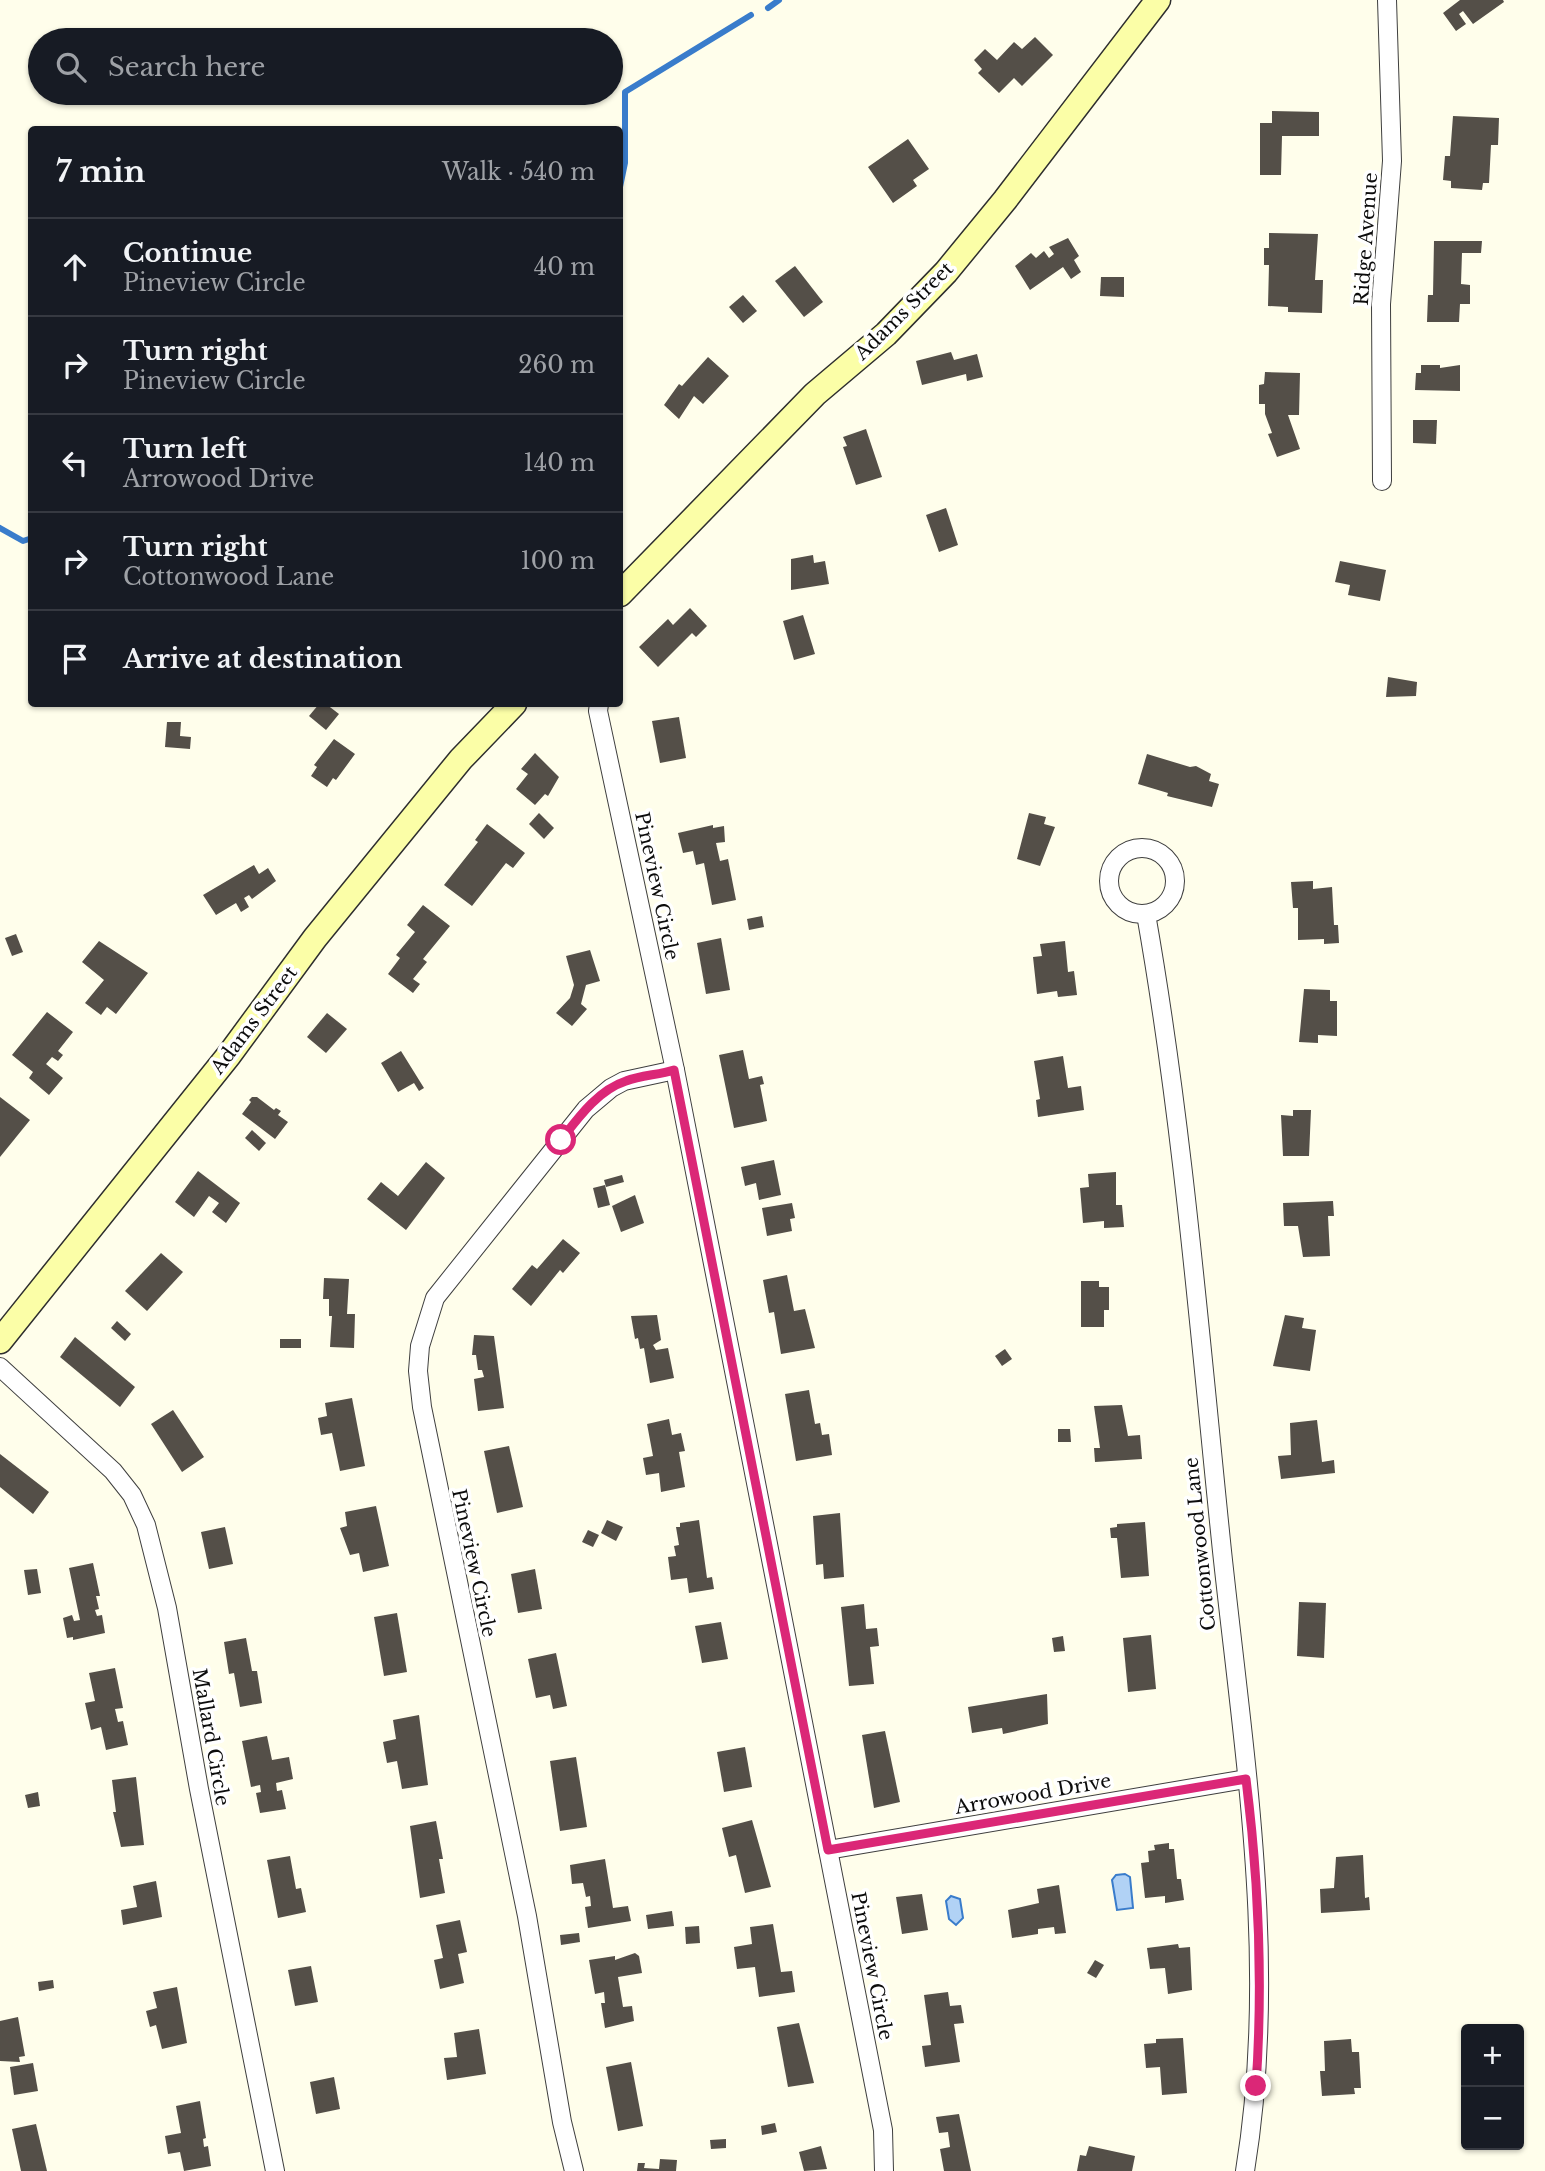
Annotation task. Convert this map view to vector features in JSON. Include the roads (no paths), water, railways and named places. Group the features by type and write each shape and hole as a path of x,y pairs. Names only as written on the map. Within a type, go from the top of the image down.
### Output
{"street":[{"name":"Adams Street","path":"623,591 815,394 886,334 946,272 1005,200 1158,0"},
{"name":"Ridge Avenue","path":"1382,481 1381,304 1392,161 1387,0"},
{"name":"Adams Street","path":"0,1341 229,1055 315,938 461,759 511,707"},
{"name":"Pineview Circle","path":"595,707 674,1070 828,1850 883,2130 884,2171"},
{"name":"Cottonwood Lane","path":"1146,914 1177,1118 1258,1891 1261,1987 1256,2086 1245,2171"},
{"name":"Pineview Circle","path":"574,2171 562,2122 527,1916 424,1424 419,1389 419,1359 426,1322 445,1282 577,1119 604,1093 624,1081 674,1070"},
{"name":"Mallard Circle","path":"0,1367 120,1479 132,1495 146,1525 167,1608 199,1789 275,2171"},
{"name":"Arrowood Drive","path":"828,1850 1246,1779"}],"water":[{"path":"1125,1874 1130,1877 1133,1908 1117,1910 1112,1880 1116,1875"},
{"path":"951,1896 960,1899 963,1918 956,1925 949,1919 946,1901"}],"waterway":[{"path":"768,8 779,0"},
{"path":"623,173 625,92 751,15"},
{"path":"0,528 23,541 28,539"}]}
